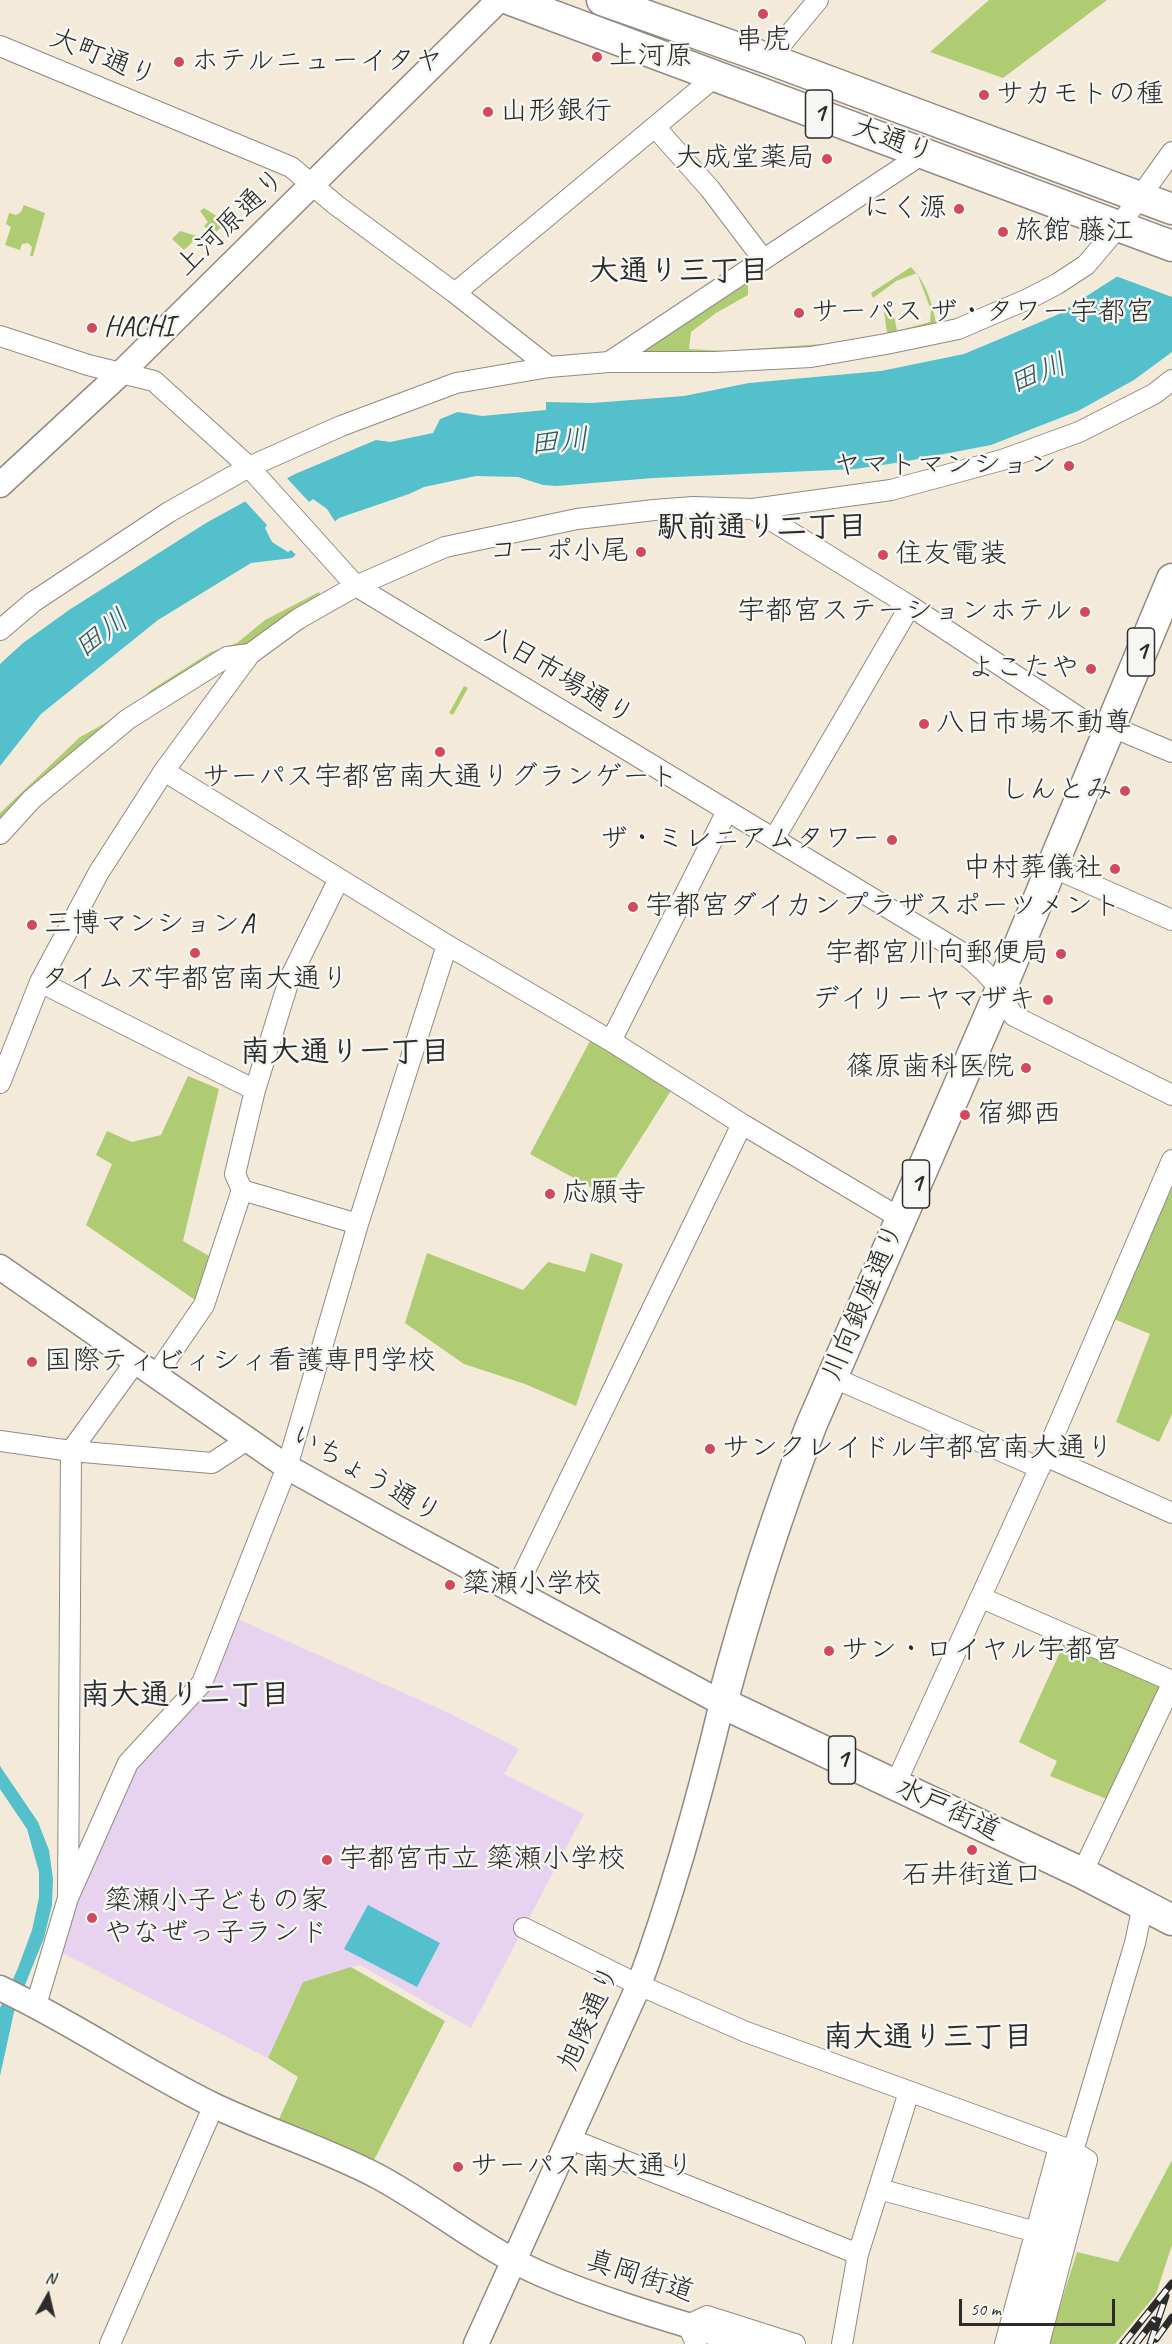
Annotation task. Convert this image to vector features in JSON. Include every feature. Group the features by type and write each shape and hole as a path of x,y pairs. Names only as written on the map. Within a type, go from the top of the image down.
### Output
{"main road":[{"name":"大通り","path":"511,0 1172,246"},
{"name":"大通り","path":"602,0 769,59 1153,202"},
{"name":"川向銀座通り","path":"722,1703 744,1623 789,1483 900,1218 1000,991 1172,579"},
{"name":"水戸街道","path":"722,1703 1082,1873 1172,1920"},
{"path":"1082,1873 1141,1884 1172,1899"},
{"path":"1143,1905 1172,1941"}],"street":[{"name":"上河原通り","path":"0,485 121,373 499,0"},
{"path":"769,59 818,0"},
{"name":"大町通り","path":"0,46 271,156 291,167 336,205 455,293 549,367"},
{"path":"455,293 716,76"},
{"path":"655,127 710,189 763,259"},
{"path":"609,362 924,153"},
{"path":"0,630 33,602 169,512 341,426 456,383 549,367 609,362 715,362 811,357 958,329 1028,299 1086,265 1122,227 1153,202 1172,153"},
{"name":"八日市場通り","path":"0,336 88,365 154,381 251,470 353,584 962,952 984,970 1000,991 1005,1005 1014,1016 1172,1095"},
{"path":"0,1083 40,982 99,872 165,771 250,654 298,619 353,584 445,548 577,519 673,508 753,509 891,490 1002,460 1079,432 1154,394 1172,380"},
{"path":"753,509 910,606 1086,722 1110,726 1172,752"},
{"path":"774,839 910,606"},
{"path":"0,834 32,799 128,719 227,657 250,654"},
{"path":"165,771 447,945 611,1041 742,1125 900,1218"},
{"path":"611,1041 727,811"},
{"path":"1052,867 1172,920"},
{"path":"156,1375 204,1305 242,1190 235,1174 255,1090 289,980 339,879"},
{"path":"36,2005 68,1898 128,1763 202,1683 287,1467 358,1224 447,945"},
{"path":"40,982 255,1090"},
{"path":"515,1591 742,1125"},
{"path":"896,1785 982,1598 1172,1160"},
{"path":"242,1190 358,1224"},
{"name":"いちょう通り","path":"0,1268 287,1467 722,1703"},
{"path":"68,1898 71,1451 136,1361"},
{"path":"832,1377 1172,1513"},
{"path":"0,1441 71,1451 212,1463 247,1440"},
{"path":"982,1598 1172,1682 1082,1873"},
{"name":"旭陵通り","path":"476,2344 639,1985 683,1854 722,1703"},
{"path":"1005,2344 1036,2232 1135,1943 1143,1905"},
{"path":"524,1928 639,1985 746,2032 1066,2149 1086,2160 1039,2344"},
{"name":"真岡街道","path":"0,1988 36,2005 214,2105 377,2176 513,2260 562,2283 692,2335 751,2344"},
{"path":"842,2344 858,2254 909,2092"},
{"path":"110,2344 214,2105"},
{"path":"568,2138 858,2254"},
{"path":"1022,2344 1066,2149"},
{"path":"879,2188 1036,2232"},
{"path":"692,2335 706,2316 795,2344"}],"shaded area":[{"name":"宇都宮市立 簗瀬小学校","path":"235,1618 451,1714 519,1749 504,1774 584,1814 471,2028 360,1965 303,1982 268,2058 58,1951 74,1905 134,1769 206,1696"}],"green space":[{"path":"989,0 1107,0 1003,78 930,52"},
{"path":"24,205 45,213 33,256 30,256 32,247 28,243 22,244 20,250 5,245 11,227 6,224 9,213 16,215 21,212"},
{"path":"204,208 226,222 216,232 211,228 208,231 204,226 208,222 200,211"},
{"path":"180,231 197,236 206,242 204,244 197,238 184,250 172,239"},
{"path":"911,267 916,273 896,281 873,298 871,293"},
{"path":"918,275 929,295 937,327 873,337 887,333 884,312 893,311 897,331 930,322 931,310"},
{"path":"748,283 748,295 716,313 691,332 689,349 726,351 822,344 823,349 648,358 642,352"},
{"path":"319,592 324,600 270,633 212,662 0,830 0,813 80,737 133,708 151,690 211,652 237,643 265,620"},
{"path":"464,686 468,688 453,715 449,713"},
{"path":"591,1039 672,1089 605,1195 530,1154"},
{"path":"188,1076 219,1089 183,1241 211,1257 198,1302 86,1225 112,1164 96,1155 107,1131 132,1142 161,1135"},
{"path":"1172,1188 1172,1414 1159,1442 1116,1422 1150,1334 1114,1319"},
{"path":"427,1253 523,1290 548,1262 585,1272 591,1253 623,1264 576,1406 525,1384 464,1364 405,1323"},
{"path":"1066,1639 1158,1680 1159,1687 1109,1800 1050,1776 1057,1761 1019,1742"},
{"path":"351,1967 445,2021 374,2160 279,2119 298,2077 268,2058 303,1982"},
{"path":"1172,2160 1172,2245 1156,2294 1115,2344 1048,2344 1077,2252 1118,2262"}],"water":[{"name":"田川","path":"1172,209 1172,352 1134,380 1078,411 991,445 855,469 653,478 557,486 543,485 518,477 476,476 424,487 339,518 292,558 251,563 158,620 41,714 0,766 0,664 23,643 69,610 206,523 295,474 376,440 390,442 433,433 440,419 458,412 482,416 546,410 546,402 592,403 684,396 749,383 881,371 964,354 1057,315 1118,276"},
{"path":"0,1766 38,1822 49,1850 53,1879 52,1905 44,1938 14,2012 0,2076 0,2008 32,1930 39,1898 39,1872 27,1829 0,1789"},
{"path":"368,1905 440,1943 417,1987 344,1949"}],"pier":[{"path":"1172,206 1172,297 1113,275"},
{"path":"285,476 309,502 313,499 327,509 336,523 298,557 291,550 288,552 272,542 265,528 267,525 243,499"}],"railway":[{"path":"1123,2344 1172,2283"},
{"path":"1150,2344 1166,2296"},
{"path":"1156,2339 1172,2317"},
{"path":"1136,2344 1154,2320"}],"place":[{"name":"串虎","path":"763,14"},
{"name":"上河原","path":"597,57"},
{"name":"ホテルニューイタヤ","path":"179,62"},
{"name":"サカモトの種","path":"984,95"},
{"name":"山形銀行","path":"488,112"},
{"name":"大成堂薬局","path":"827,159"},
{"name":"にく源","path":"959,209"},
{"name":"旅館 藤江","path":"1003,232"},
{"name":"サーパス ザ・タワー宇都宮","path":"799,313"},
{"name":"HACHI","path":"92,328"},
{"name":"ヤマトマンション","path":"1069,466"},
{"name":"コーポ小尾","path":"641,552"},
{"name":"住友電装","path":"883,555"},
{"name":"宇都宮ステーションホテル","path":"1085,612"},
{"name":"よこたや","path":"1091,669"},
{"name":"八日市場不動尊","path":"924,724"},
{"name":"サーパス宇都宮南大通りグランゲート","path":"440,752"},
{"name":"しんとみ","path":"1125,791"},
{"name":"ザ・ミレニアムタワー","path":"892,840"},
{"name":"中村葬儀社","path":"1115,869"},
{"name":"宇都宮ダイカンプラザスポーツメント","path":"633,907"},
{"name":"三博マンションA","path":"32,925"},
{"name":"タイムズ宇都宮南大通り","path":"195,953"},
{"name":"宇都宮川向郵便局","path":"1061,954"},
{"name":"デイリーヤマザキ","path":"1048,1000"},
{"name":"篠原歯科医院","path":"1026,1068"},
{"name":"宿郷西","path":"965,1115"},
{"name":"応願寺","path":"550,1194"},
{"name":"国際ティビィシィ看護専門学校","path":"32,1362"},
{"name":"サンクレイドル宇都宮南大通り","path":"710,1449"},
{"name":"簗瀬小学校","path":"450,1585"},
{"name":"サン・ロイヤル宇都宮","path":"829,1651"},
{"name":"石井街道口","path":"972,1850"},
{"name":"宇都宮市立 簗瀬小学校","path":"327,1860"},
{"name":"簗瀬小子どもの家 やなぜっ子ランド","path":"92,1918"},
{"name":"サーパス南大通り","path":"458,2167"}],"district":[{"name":"大通り三丁目","path":"679,272"},
{"name":"駅前通り二丁目","path":"762,528"},
{"name":"南大通り一丁目","path":"345,1053"},
{"name":"南大通り二丁目","path":"185,1696"},
{"name":"南大通り三丁目","path":"928,2038"}]}
